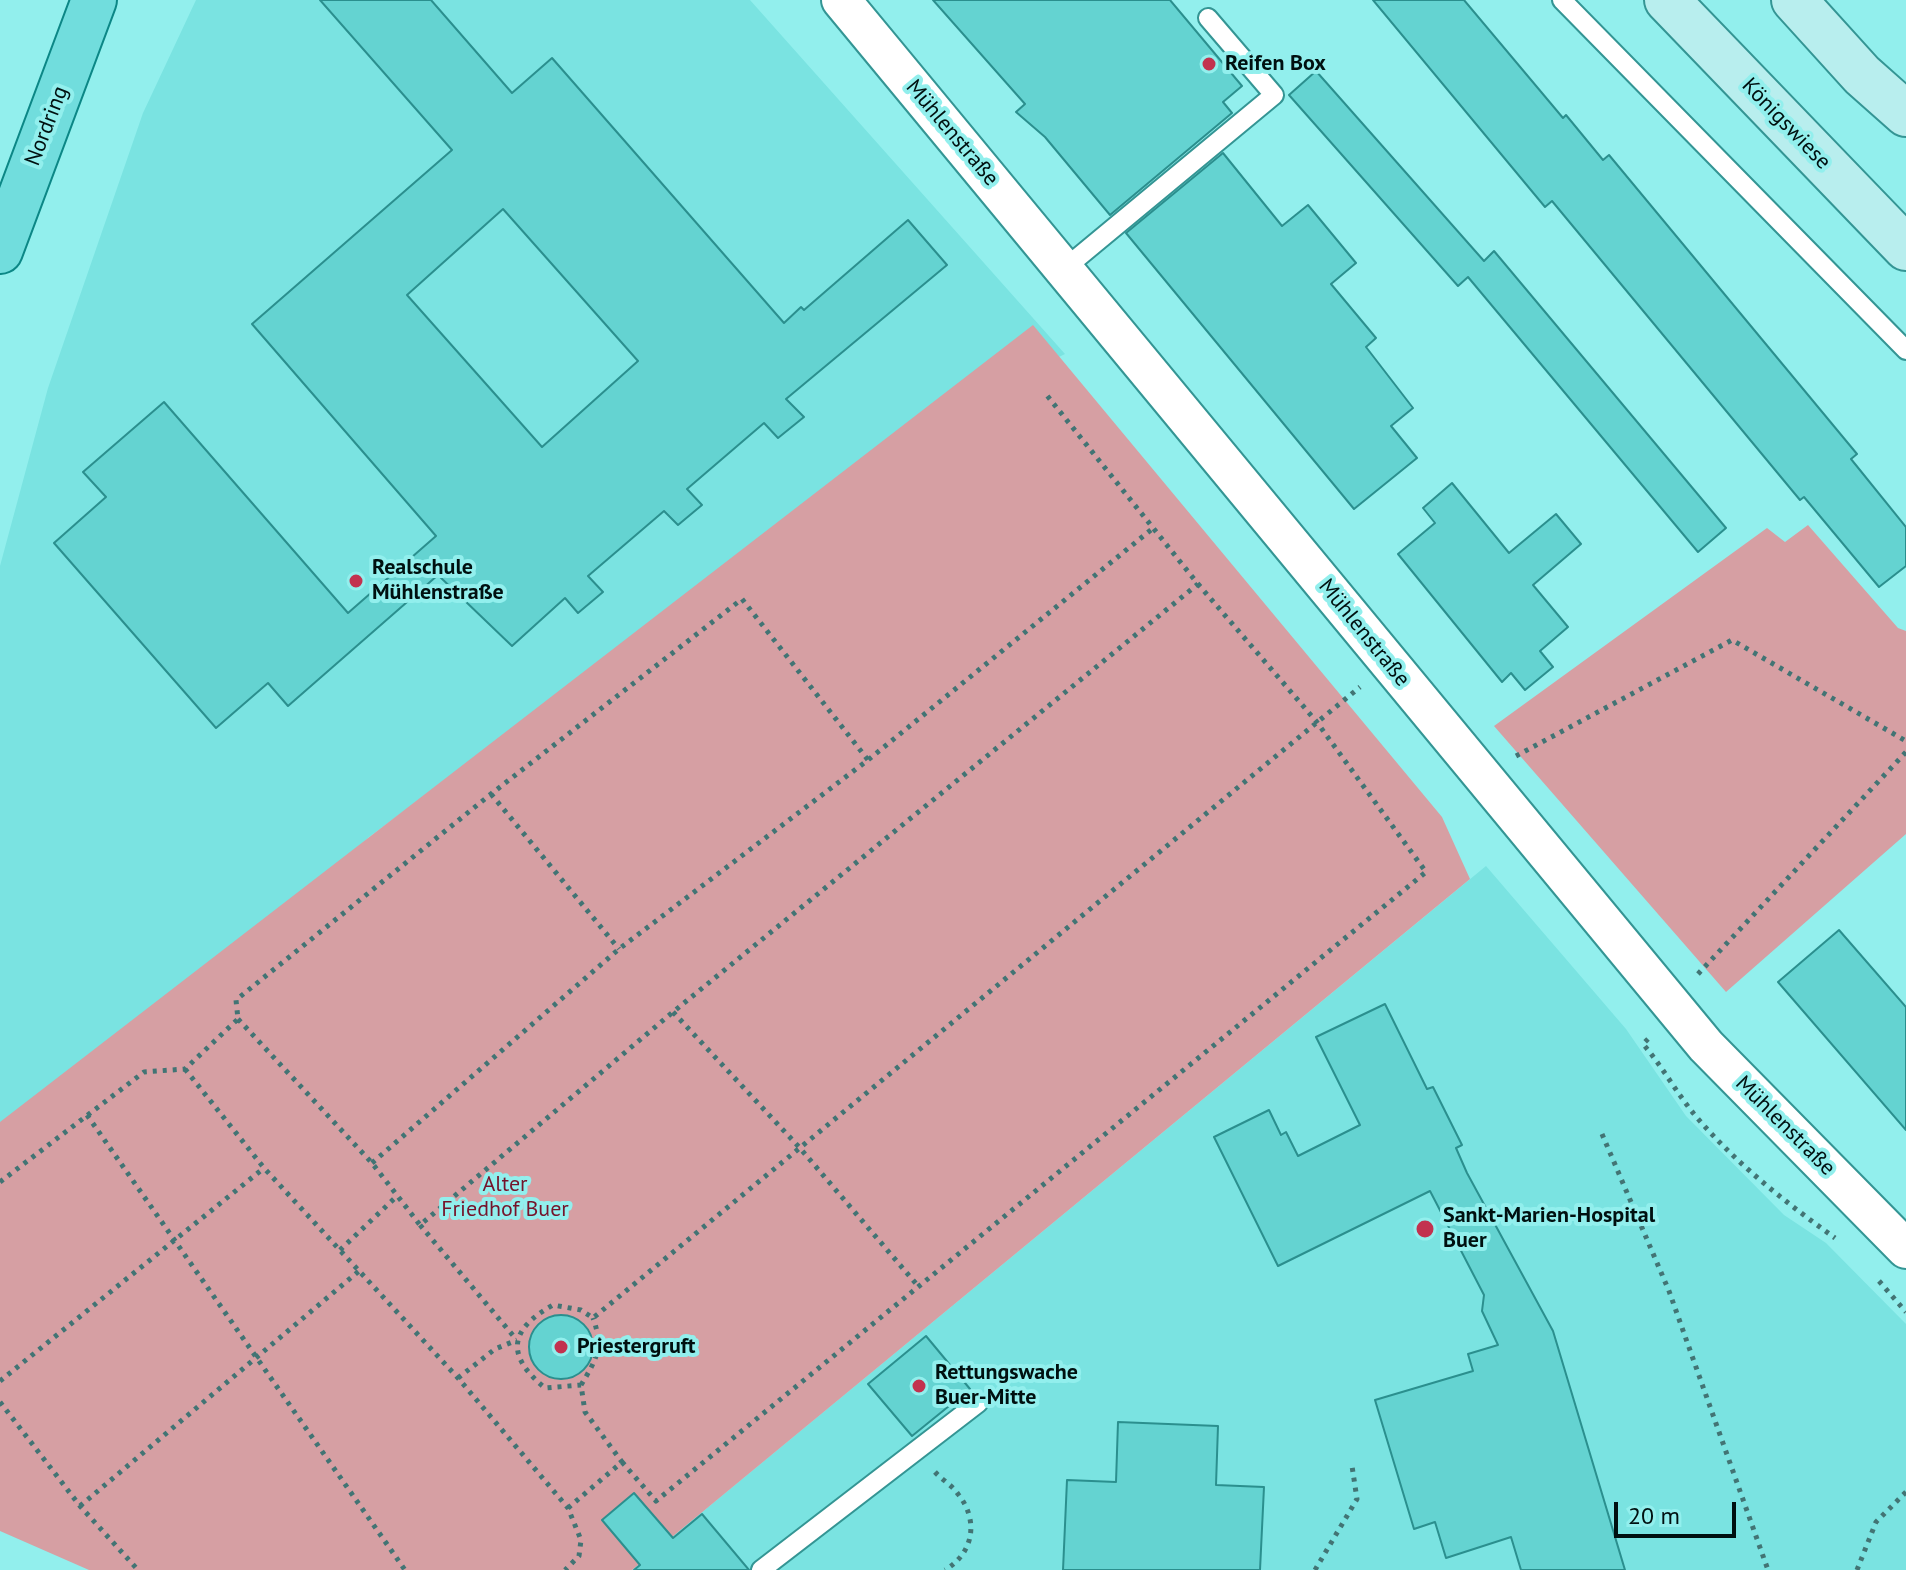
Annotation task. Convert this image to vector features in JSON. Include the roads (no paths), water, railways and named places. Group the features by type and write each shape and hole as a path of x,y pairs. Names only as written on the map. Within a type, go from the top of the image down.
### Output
{"main road":[{"name":"Nordring","path":"0,251 94,0"},
{"name":"Königswiese","path":"1667,0 1906,248"},
{"path":"1794,0 1862,75 1906,114"}],"street":[{"name":"Mühlenstraße","path":"841,0 1480,776 1686,995 1706,1046 1906,1249"}],"lane":[{"path":"1562,0 1906,350"},
{"path":"1064,269 1274,95 1208,18"},
{"path":"761,1570 978,1403"}],"place":[{"name":"Reifen Box","path":"1209,64"},
{"name":"Realschule Mühlenstraße","path":"356,581"},
{"name":"Sankt-Marien-Hospital Buer","path":"1425,1229"},
{"name":"Priestergruft","path":"561,1347"},
{"name":"Rettungswache Buer-Mitte","path":"919,1386"}],"park label":[{"name":"Alter Friedhof Buer","path":"505,1198"}]}
